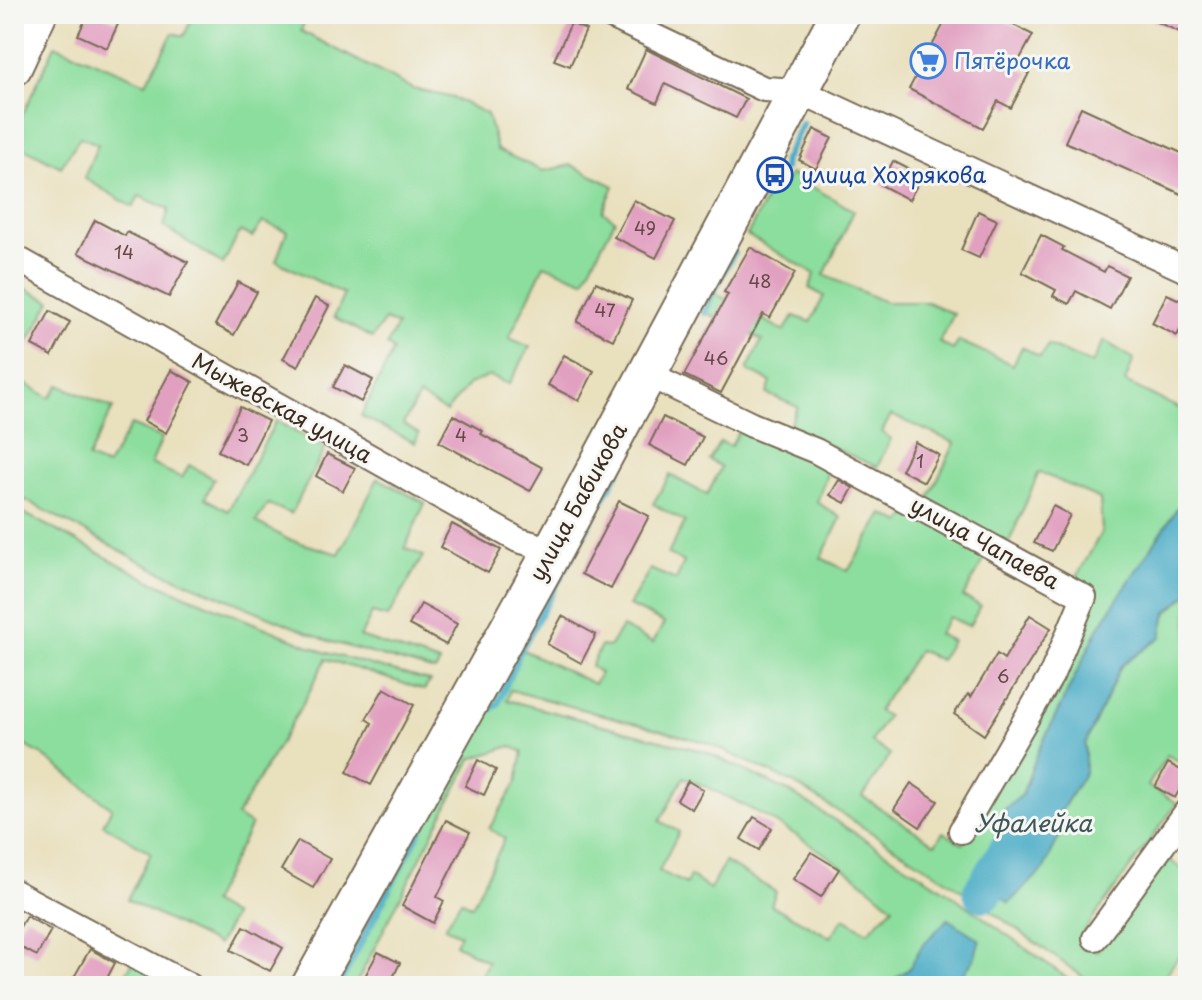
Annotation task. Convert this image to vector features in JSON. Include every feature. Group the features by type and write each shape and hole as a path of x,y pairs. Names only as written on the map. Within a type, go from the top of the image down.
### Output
{"main road":[{"name":"улица Бабикова","path":"311,986 553,550 840,14"}],"street":[{"path":"14,68 39,14"},
{"path":"607,14 764,89 800,91 1188,271"},
{"name":"Мыжевская улица","path":"14,257 518,540 553,550"},
{"name":"улица Чапаева","path":"647,374 752,425 816,451 1084,597 1051,676 961,831"},
{"path":"1095,938 1188,810"},
{"path":"14,892 190,986"}],"green space":[{"path":"194,14 307,14 301,31 413,89 454,98 487,114 497,150 543,171 571,165 614,186 603,212 615,220 584,280 544,265 509,338 530,347 509,384 489,376 469,384 446,412 419,396 403,424 419,434 415,443 361,416 393,351 387,345 397,325 385,320 372,338 334,317 344,294 276,261 287,231 263,222 252,237 240,231 223,264 164,227 169,209 139,196 133,207 84,178 98,144 80,137 61,167 14,143 14,133 55,45 146,83 173,33 184,36"},
{"path":"790,174 854,211 824,275 885,302 927,302 954,314 939,342 953,350 959,341 1013,365 1022,347 1040,357 1048,345 1092,364 1104,341 1134,359 1125,382 1187,412 1179,425 1188,433 1188,492 1099,627 1038,752 1022,795 1005,809 1004,837 978,879 1063,829 1061,811 1085,772 1085,744 1121,666 1161,637 1166,614 1188,594 1188,752 1182,763 1167,755 1148,786 1177,803 1079,938 1097,952 1127,905 1165,857 1188,873 1188,943 1158,986 1096,986 953,884 793,783 708,743 510,690 507,700 706,752 788,791 948,892 1078,986 1031,986 1021,979 1011,986 955,986 974,959 923,944 909,969 884,986 475,986 488,962 455,944 460,934 445,927 461,900 472,906 505,838 489,829 517,782 523,752 511,746 471,759 355,986 332,986 540,603 546,607 523,650 594,684 600,673 591,666 601,646 609,647 622,627 653,643 664,623 629,606 650,569 676,580 684,562 668,554 685,522 653,504 670,475 707,495 721,467 709,460 720,442 731,446 740,429 830,465 817,502 841,518 821,558 848,571 883,514 902,523 910,510 987,555 963,597 981,606 969,626 949,617 938,634 952,641 940,660 919,650 878,711 887,716 871,742 890,754 863,797 935,844 943,832 963,844 1057,682 1074,582 1102,531 1100,499 1039,472 1007,547 927,502 955,443 891,415 882,432 891,439 877,467 788,428 798,407 767,394 771,382 747,370 762,340 707,313 715,293 784,331 794,316 811,322 824,296 809,288 815,274 747,235 770,191 782,189","holes":["684,777 794,834 846,869 893,907 868,932 844,918 830,937 771,905 776,892 725,862 710,889 690,876 686,884 659,871 679,832 660,821"]},
{"path":"18,285 51,301 14,368 14,292"},
{"path":"14,377 50,398 59,385 113,408 88,458 107,466 131,425 162,438 151,464 182,478 189,465 214,479 205,498 228,511 276,421 325,449 291,514 268,504 256,522 287,539 339,554 378,478 425,503 405,548 423,556 388,617 372,613 360,637 440,663 435,671 328,641 155,569 14,494"},
{"path":"14,508 149,580 324,652 430,681 424,690 326,659 237,816 251,825 211,903 233,916 218,945 127,900 151,853 103,824 112,808 41,754 14,740"},
{"path":"132,963 175,986 120,986"}],"water":[{"name":"Уфалейка","path":"1188,492 1188,594 1166,613 1161,637 1121,666 1085,744 1085,772 1061,811 1063,829 1043,870 1009,903 978,879 1004,837 1005,809 1022,795 1038,752 1099,627"},
{"path":"948,919 980,940 974,959 955,986 884,986 909,969 923,944"}],"building":[{"path":"88,14 101,14 119,22 107,48 78,35"},
{"path":"949,14 992,14 1033,35 1016,66 1029,73 1011,108 998,101 983,128 909,89"},
{"path":"1138,14 1188,14 1188,20 1182,33"},
{"path":"571,23 586,30 570,66 554,60"},
{"path":"646,49 746,99 736,118 665,84 657,103 628,89"},
{"path":"1081,107 1188,156 1188,197 1065,142"},
{"path":"814,129 832,138 816,169 799,160"},
{"path":"893,161 922,176 909,200 881,185"},
{"path":"634,200 675,221 656,258 614,237"},
{"path":"978,211 997,220 979,258 961,250"},
{"path":"95,220 188,262 169,297 78,253"},
{"path":"1041,235 1104,272 1107,266 1127,276 1110,309 1076,291 1069,304 1053,296 1056,290 1022,272"},
{"path":"750,247 795,273 770,318 763,314 721,393 684,375 728,294 724,292"},
{"path":"238,282 257,292 234,335 215,325"},
{"path":"596,282 632,300 613,340 577,322"},
{"path":"1167,294 1188,304 1188,314 1177,336 1152,323"},
{"path":"315,298 329,306 298,367 283,359"},
{"path":"50,311 70,322 52,356 32,345"},
{"path":"564,355 594,371 579,401 548,385"},
{"path":"345,365 373,380 361,402 333,387"},
{"path":"171,370 193,382 166,433 144,421"},
{"path":"240,407 268,421 246,465 218,451"},
{"path":"454,415 483,431 481,434 543,468 530,491 439,442"},
{"path":"663,417 703,437 688,465 649,445"},
{"path":"915,442 939,455 924,482 901,470"},
{"path":"327,454 355,468 343,491 316,476"},
{"path":"839,480 853,488 845,503 830,495"},
{"path":"619,501 649,516 611,589 581,574"},
{"path":"1053,506 1070,515 1052,551 1034,543"},
{"path":"452,524 501,550 488,573 440,547"},
{"path":"421,604 457,624 446,645 409,625"},
{"path":"1030,615 1051,628 984,735 954,714 968,694 971,697 997,654 1004,659"},
{"path":"562,616 596,635 581,663 547,644"},
{"path":"384,688 414,705 371,785 347,772 372,723 366,719"},
{"path":"478,760 496,770 484,795 465,786"},
{"path":"1168,763 1188,774 1175,798 1155,787"},
{"path":"688,781 703,790 692,809 677,800"},
{"path":"911,783 938,801 920,827 894,809"},
{"path":"754,817 772,828 759,850 741,839"},
{"path":"446,820 470,832 437,897 444,901 433,923 402,906"},
{"path":"298,841 330,859 313,888 281,870"},
{"path":"811,852 839,869 821,897 793,879"},
{"path":"26,916 51,930 37,956 14,944 14,937"},
{"path":"244,926 283,948 270,971 231,950"},
{"path":"90,949 115,963 103,986 69,986"},
{"path":"378,952 400,963 389,986 380,986 364,978"}],"waterway":[{"path":"784,169 784,161 802,124"},
{"path":"763,197 767,190 776,185"},
{"path":"705,313 733,253"},
{"path":"480,717 498,703 519,653 663,389"},
{"path":"338,986 436,800"},
{"name":"Уфалейка","path":"983,892 1015,841"}],"place":[{"name":"Пятёрочка","path":"928,61"},
{"name":"улица Хохрякова","path":"775,175"}]}
